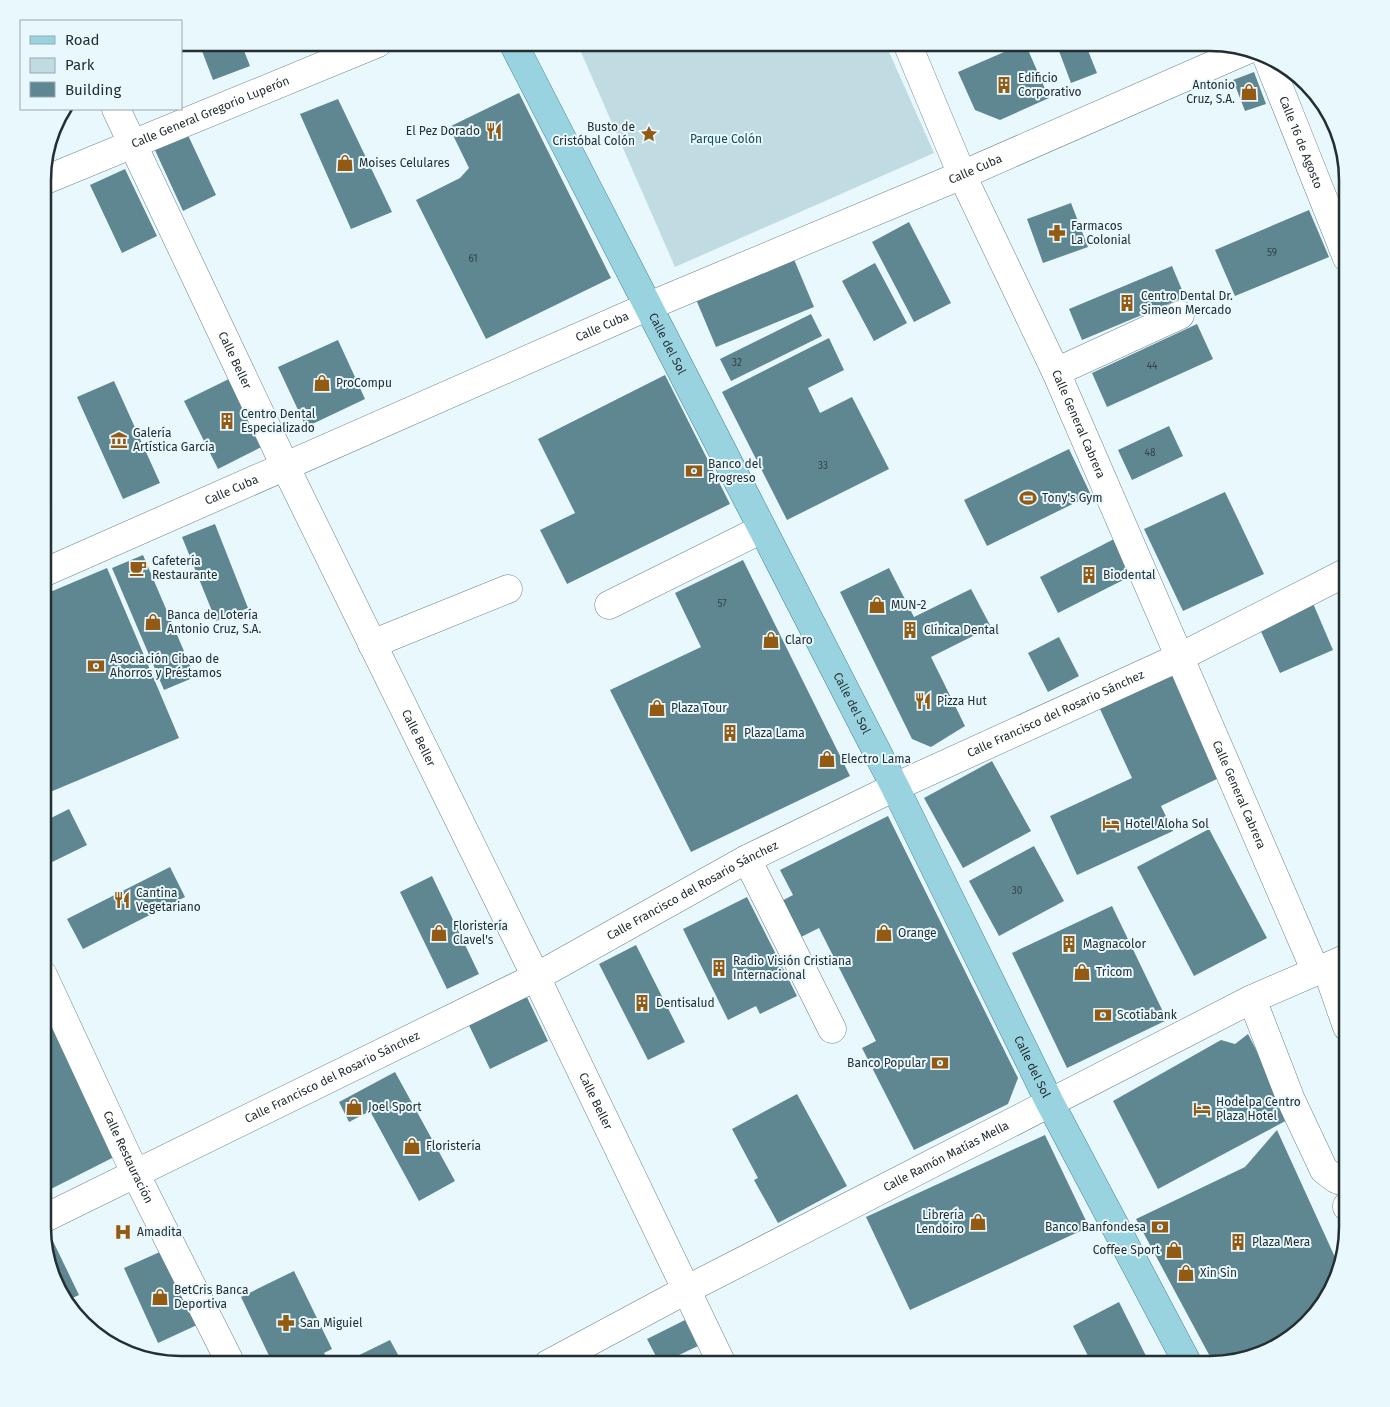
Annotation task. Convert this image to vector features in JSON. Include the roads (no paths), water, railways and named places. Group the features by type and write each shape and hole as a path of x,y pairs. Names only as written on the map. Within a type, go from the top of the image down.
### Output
{"main road":[{"name":"Calle del Sol","path":"518,51 895,787 1050,1103 1184,1356"}],"street":[{"name":"Calle General Gregorio Luperón","path":"52,177 356,51"},
{"name":"Calle General Cabrera","path":"911,52 962,175 1056,372 1180,656 1330,966 1339,996"},
{"name":"Calle Cuba","path":"52,569 649,306 962,175 1237,54"},
{"name":"Calle 16 de Agosto","path":"1271,67 1339,236"},
{"name":"Calle Beller","path":"116,110 285,466 536,977 718,1356"},
{"path":"1056,372 1180,315"},
{"path":"609,605 762,529"},
{"name":"Calle Francisco del Rosario Sánchez","path":"51,1216 536,977 747,859 895,787 1180,656 1339,576"},
{"path":"372,644 508,589"},
{"path":"747,859 832,1029"},
{"name":"Calle Ramón Matías Mella","path":"563,1356 686,1290 1252,999 1330,966"},
{"name":"Calle Restauración","path":"51,993 136,1174 228,1356"},
{"path":"1252,999 1291,1100 1324,1170 1339,1180"}],"place":[{"name":"Edificio Corporativo","path":"1004,85"},
{"name":"Antonio Cruz, S.A.","path":"1249,92"},
{"name":"El Pez Dorado","path":"494,131"},
{"name":"Busto de Cristóbal Colón","path":"649,134"},
{"name":"Moises Celulares","path":"345,163"},
{"name":"Farmacos La Colonial","path":"1057,233"},
{"name":"Centro Dental Dr. Simeon Mercado","path":"1127,303"},
{"name":"ProCompu","path":"322,383"},
{"name":"Centro Dental Especializado","path":"227,421"},
{"name":"Galería Artística García","path":"119,440"},
{"name":"Banco del Progreso","path":"694,471"},
{"name":"Tony's Gym","path":"1028,498"},
{"name":"Cafetería Restaurante","path":"138,568"},
{"name":"Biodental","path":"1089,575"},
{"name":"MUN-2","path":"877,605"},
{"name":"Banca de Lotería Antonio Cruz, S.A.","path":"153,622"},
{"name":"Clínica Dental","path":"910,630"},
{"name":"Claro","path":"771,640"},
{"name":"Asociación Cibao de Ahorros y Préstamos","path":"96,666"},
{"name":"Pizza Hut","path":"923,701"},
{"name":"Plaza Tour","path":"657,708"},
{"name":"Plaza Lama","path":"730,733"},
{"name":"Electro Lama","path":"827,759"},
{"name":"Hotel Aloha Sol","path":"1111,824"},
{"name":"Cantina Vegetariano","path":"122,900"},
{"name":"Floristería Clavel's","path":"439,933"},
{"name":"Orange","path":"884,933"},
{"name":"Magnacolor","path":"1069,944"},
{"name":"Radio Visión Cristiana Internacional","path":"719,968"},
{"name":"Tricom","path":"1082,972"},
{"name":"Dentisalud","path":"642,1003"},
{"name":"Scotiabank","path":"1103,1015"},
{"name":"Banco Popular","path":"940,1063"},
{"name":"Joel Sport","path":"354,1107"},
{"name":"Hodelpa Centro Plaza Hotel","path":"1202,1109"},
{"name":"Floristería","path":"412,1146"},
{"name":"Librería Lendoiro","path":"978,1222"},
{"name":"Banco Banfondesa","path":"1160,1227"},
{"name":"Amadita","path":"123,1232"},
{"name":"Plaza Mera","path":"1238,1242"},
{"name":"Coffee Sport","path":"1174,1250"},
{"name":"Xin Sin","path":"1186,1273"},
{"name":"BetCris Banca Deportiva","path":"160,1297"},
{"name":"San Miguiel","path":"286,1323"}],"park label":[{"name":"Parque Colón","path":"726,139"}]}
